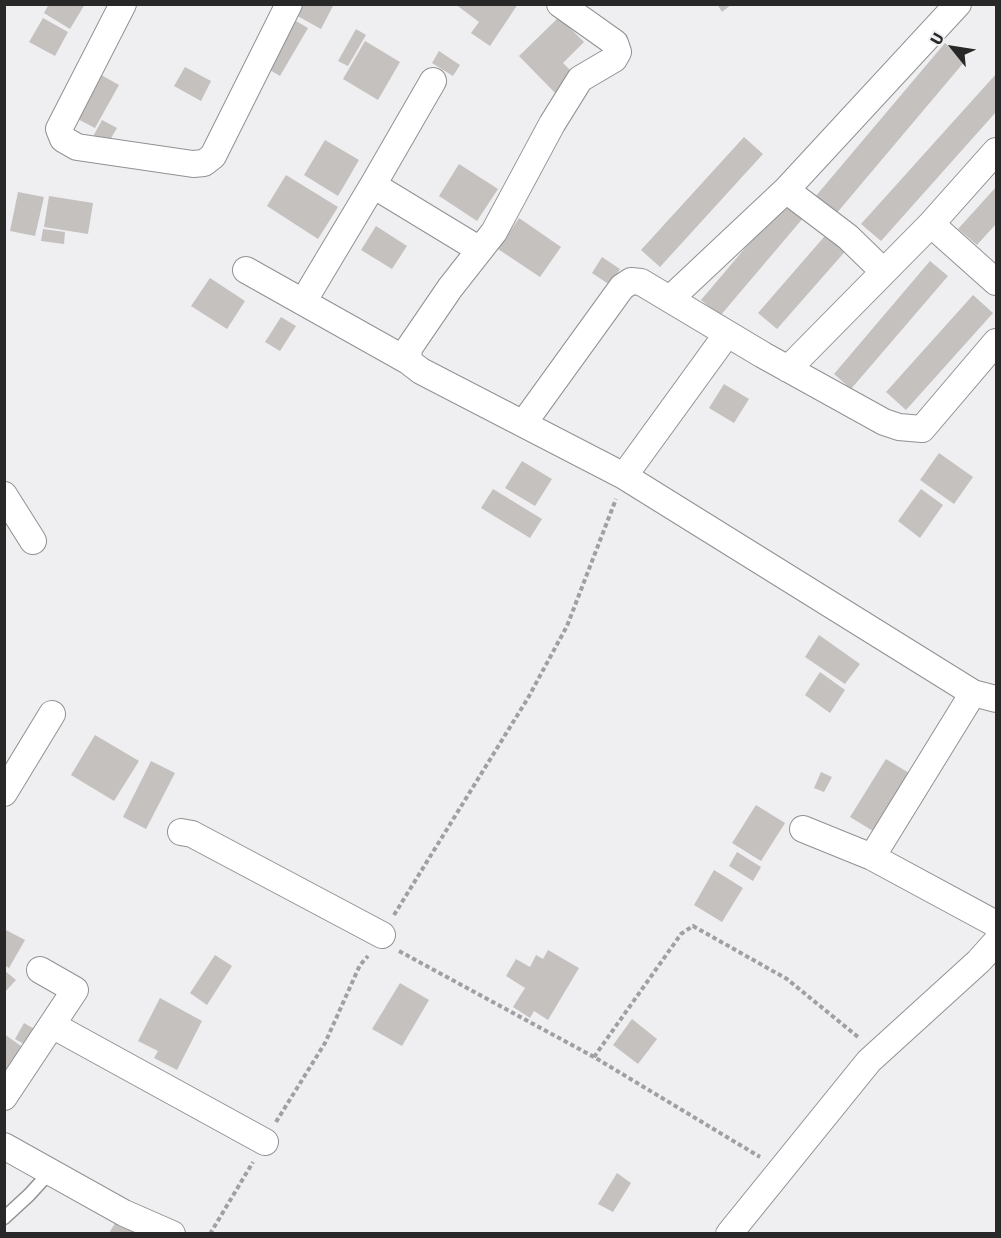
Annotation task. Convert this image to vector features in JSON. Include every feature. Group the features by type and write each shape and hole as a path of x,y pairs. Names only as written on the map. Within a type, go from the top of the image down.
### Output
{"street":[{"path":"123,4 59,129 63,139 77,147 193,164 204,163 213,156 289,4"},
{"path":"408,361 409,348 450,288 494,232 552,124 580,79 614,59 618,52 615,43 560,4"},
{"path":"670,299 786,190 958,4"},
{"path":"303,302 433,81"},
{"path":"788,369 931,224 996,151"},
{"path":"373,185 480,250"},
{"path":"786,190 848,237 883,271"},
{"path":"931,224 996,282"},
{"path":"246,270 408,361 421,371 624,476 985,696 872,857"},
{"path":"523,424 622,286 631,281 641,282 788,369 884,422 899,427 922,429 996,342"},
{"path":"624,476 727,334"},
{"path":"4,495 33,541 4,526"},
{"path":"4,794 52,714"},
{"path":"803,829 872,857 996,924"},
{"path":"181,832 192,834 379,941"},
{"path":"729,1233 868,1061 979,961 996,942"},
{"path":"4,1097 75,990 40,970"},
{"path":"52,1025 265,1142"},
{"path":"4,1146 124,1213 172,1233"}],"lane":[{"path":"4,1218 51,1171"}],"path":[{"path":"210,1233 325,1043 360,965 379,941 528,698 567,626 624,476"},
{"path":"594,1057 681,934 693,926 787,979 878,1053"},
{"path":"379,941 594,1057 781,1169"}],"building":[{"path":"49,4 85,4 70,29 44,13"},
{"path":"297,4 334,4 321,29 292,13"},
{"path":"455,4 518,4 490,46 471,33 479,22"},
{"path":"717,4 732,4 722,12"},
{"path":"559,17 584,42 563,63 579,79 560,98 519,56"},
{"path":"43,18 68,32 55,56 29,42"},
{"path":"291,18 308,28 280,76 263,66"},
{"path":"356,29 366,35 348,66 338,61"},
{"path":"365,41 400,62 378,100 343,79"},
{"path":"945,43 965,61 836,214 815,197"},
{"path":"439,51 460,65 453,76 432,63"},
{"path":"185,67 211,81 201,101 174,86"},
{"path":"96,72 119,85 95,128 72,116"},
{"path":"996,74 996,112 881,241 861,224"},
{"path":"102,120 117,128 104,150 90,142"},
{"path":"744,137 763,154 660,267 641,250"},
{"path":"325,140 359,160 338,196 304,175"},
{"path":"459,164 498,189 477,221 439,196"},
{"path":"286,175 338,207 318,239 267,206"},
{"path":"996,187 996,224 977,245 958,229"},
{"path":"18,192 44,197 35,236 10,231"},
{"path":"49,196 93,203 88,234 44,227"},
{"path":"785,201 804,217 720,316 701,300"},
{"path":"519,218 561,247 540,277 498,249"},
{"path":"376,226 407,246 392,269 361,250"},
{"path":"43,229 65,232 64,244 41,241"},
{"path":"830,230 849,247 777,329 758,313"},
{"path":"602,257 620,269 610,285 592,273"},
{"path":"930,261 948,276 851,389 834,374"},
{"path":"210,278 245,301 227,329 191,306"},
{"path":"973,295 993,313 906,410 886,392"},
{"path":"281,317 296,326 280,351 265,342"},
{"path":"724,384 749,399 734,423 709,408"},
{"path":"939,453 973,477 954,504 920,480"},
{"path":"522,461 552,479 535,506 505,488"},
{"path":"493,489 542,519 530,538 481,508"},
{"path":"921,489 943,505 920,538 898,521"},
{"path":"819,635 860,664 845,684 805,657"},
{"path":"820,672 845,690 830,713 805,695"},
{"path":"95,735 139,761 114,801 71,775"},
{"path":"886,759 914,776 878,834 850,817"},
{"path":"151,761 175,773 146,829 123,817"},
{"path":"821,772 832,777 824,792 814,788"},
{"path":"756,805 785,823 761,861 732,843"},
{"path":"737,852 761,867 753,881 729,866"},
{"path":"714,870 743,888 722,922 694,905"},
{"path":"4,929 25,940 9,968 4,965"},
{"path":"548,950 579,968 548,1020 534,1011 530,1018 513,1007 525,988 506,976 516,959 530,967 536,955 543,959"},
{"path":"215,955 232,966 207,1005 190,993"},
{"path":"4,970 16,980 4,993"},
{"path":"400,983 429,1000 402,1046 372,1029"},
{"path":"160,998 202,1021 177,1070 154,1058 158,1051 138,1041"},
{"path":"632,1019 657,1039 638,1064 613,1045"},
{"path":"24,1023 38,1031 29,1047 15,1039"},
{"path":"4,1034 24,1048 5,1075 5,1053"},
{"path":"617,1173 631,1183 613,1212 598,1204"},
{"path":"117,1220 138,1233 109,1233"}]}
